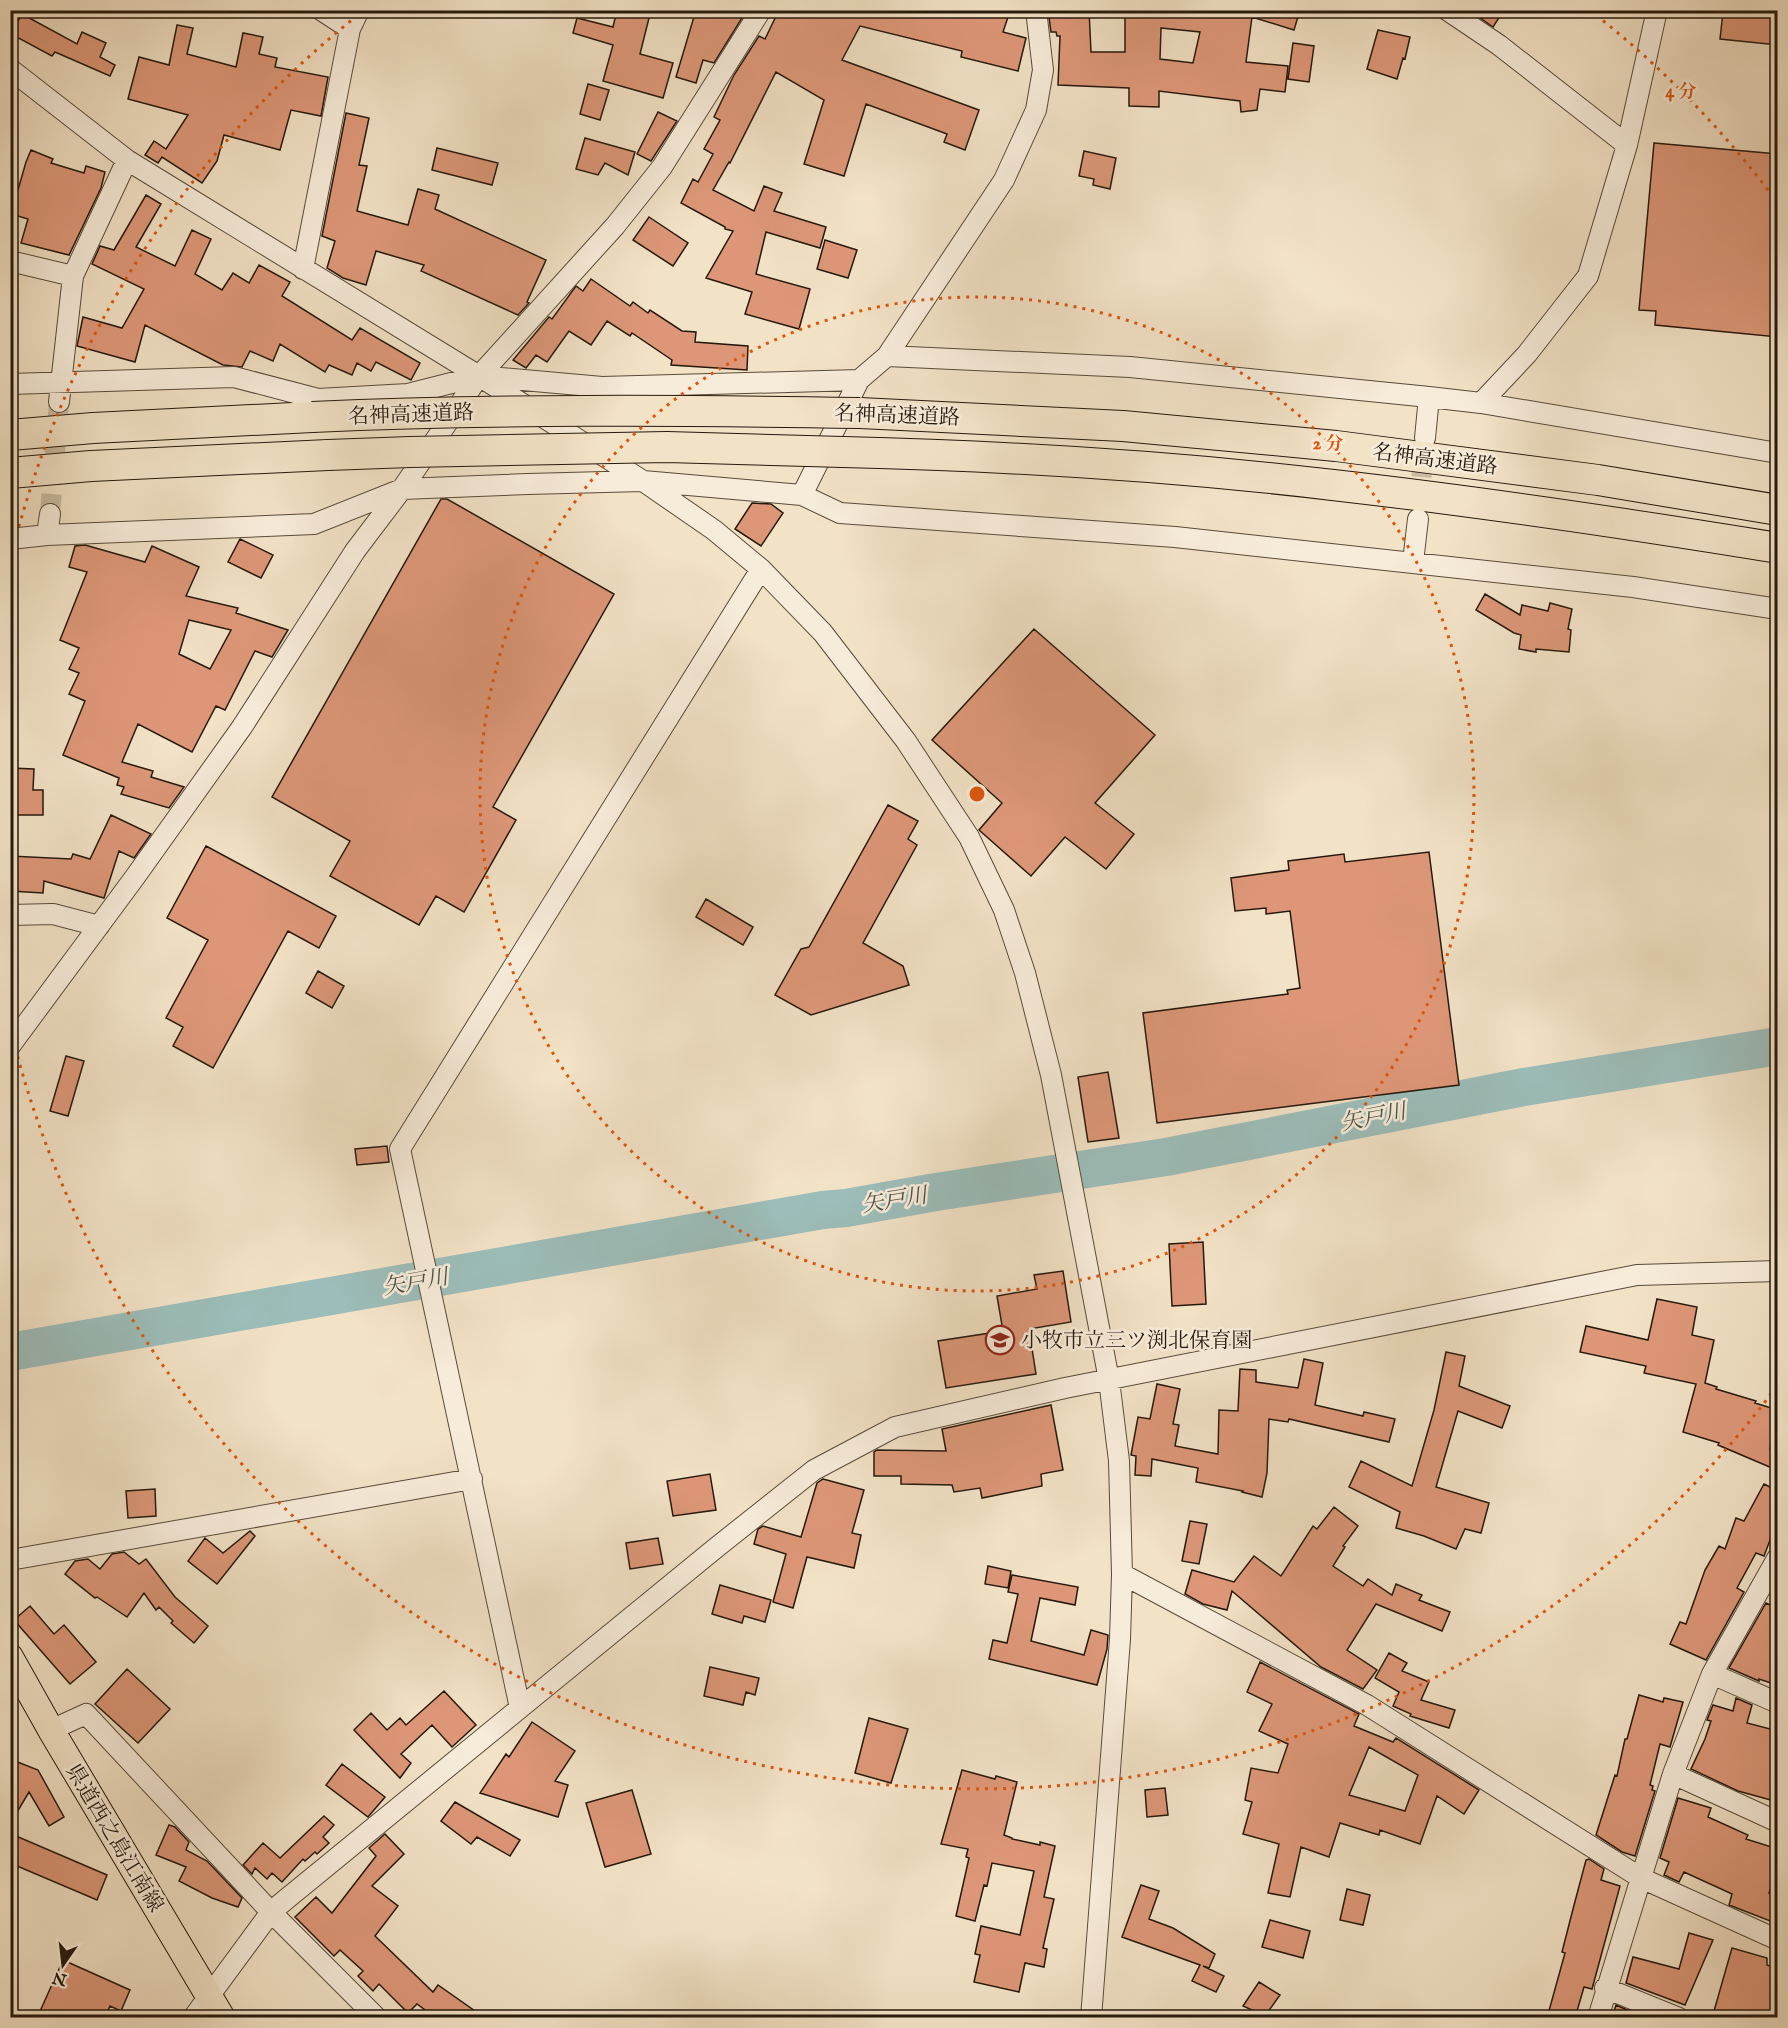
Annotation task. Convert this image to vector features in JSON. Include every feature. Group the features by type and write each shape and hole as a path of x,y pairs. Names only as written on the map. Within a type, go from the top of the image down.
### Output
{"highway":[{"name":"名神高速道路","path":"10,435 93,428 411,413 667,410 860,413 1123,426 1336,446 1598,480 1778,510"},
{"name":"名神高速道路","path":"10,473 91,466 411,452 668,447 843,452 1121,466 1332,484 1594,518 1778,548"}],"main road":[{"name":"県道西之島江南線","path":"10,1657 222,2018"}],"street":[{"path":"321,10 350,29"},
{"path":"303,269 350,29 359,10"},
{"path":"10,1046 242,727 354,551 402,489 478,376 615,226 662,167 761,10"},
{"path":"802,495 859,380 887,356 1004,180 1036,110 1043,70 1036,10"},
{"path":"1448,10 1499,45 1627,145"},
{"path":"1481,403 1527,354 1588,276 1627,145 1657,10"},
{"path":"10,69 128,160 478,376 643,481 714,530 761,569 830,642 906,741 969,837 1004,910 1025,974 1051,1076 1109,1380 1119,1461 1122,1574 1120,1640 1091,2018"},
{"path":"60,402 73,276 128,160"},
{"path":"10,261 73,276"},
{"path":"887,356 1130,367 1429,397 1481,403 1778,453"},
{"path":"10,384 234,377 318,399 408,394 478,376 602,387 859,380"},
{"path":"1425,438 1429,397"},
{"path":"10,538 314,524 402,489 643,481 802,495 840,513 1175,537 1633,587 1778,609"},
{"path":"47,535 50,514"},
{"path":"1413,562 1418,519"},
{"path":"520,1708 400,1149 761,569"},
{"path":"10,915 53,914 99,926"},
{"path":"193,2018 271,1912 814,1470 895,1426 1109,1380 1637,1275 1778,1271"},
{"path":"10,1560 472,1479"},
{"path":"1598,2018 1605,1988 1672,1774 1712,1674 1772,1578 1778,1557"},
{"path":"1122,1574 1367,1705 1641,1878 1778,1940"},
{"path":"1712,1674 1778,1703"},
{"path":"51,1730 86,1714 271,1912 377,2018"},
{"path":"1672,1774 1778,1822"},
{"path":"1605,1988 1679,2018"}],"building":[{"path":"617,10 651,10 640,54 673,63 663,98 603,81 613,45 573,33 577,18 613,27"},
{"path":"696,10 744,10 742,18 714,63 703,60 696,83 676,77"},
{"path":"779,10 986,10 1008,17 1003,32 1026,38 1018,71 961,57 962,51 860,26 842,60 979,110 965,150 944,142 947,134 866,104 844,176 804,164 824,100 776,72 730,163 713,190 754,211 764,186 782,193 774,211 826,227 820,248 766,232 756,274 810,289 799,329 745,314 752,292 706,278 733,231 725,229 681,203 693,179 698,182 713,154 704,149 720,120 714,117 734,75 759,36 765,39"},
{"path":"1048,10 1089,10 1091,52 1125,52 1125,10 1300,10 1294,30 1252,17 1246,62 1288,66 1285,92 1260,89 1257,110 1241,112 1240,101 1159,91 1159,107 1129,106 1129,88 1058,85 1060,36 1057,36 1056,32 1051,32","holes":["1161,28 1200,32 1193,63 1160,59"]},
{"path":"1469,10 1504,10 1493,27"},
{"path":"1723,12 1778,18 1778,45 1720,39"},
{"path":"22,14 77,44 82,32 106,43 100,57 115,65 110,76 55,52 52,56 11,34"},
{"path":"177,25 193,28 187,54 236,67 243,33 263,37 259,54 277,58 275,67 328,77 321,116 291,110 280,150 224,135 217,161 202,183 162,157 158,163 145,155 154,141 166,149 188,115 128,99 139,57 169,65"},
{"path":"1378,30 1410,37 1397,79 1367,69"},
{"path":"1293,43 1314,46 1309,82 1288,79"},
{"path":"588,84 609,90 600,120 580,114"},
{"path":"658,112 677,121 651,161 637,154"},
{"path":"346,113 369,118 359,165 367,166 357,211 408,225 418,189 439,195 435,209 546,260 527,302 529,303 518,315 421,271 424,265 376,251 366,285 343,278 327,268 335,241 322,236"},
{"path":"585,138 635,152 628,175 605,163 598,175 576,169"},
{"path":"1654,143 1778,154 1778,337 1655,325 1656,311 1639,310"},
{"path":"437,148 498,163 492,185 432,170"},
{"path":"31,150 53,159 51,163 84,173 86,166 105,172 101,188 69,255 21,243 28,219 11,214"},
{"path":"1084,151 1116,158 1110,189 1093,185 1094,179 1079,176"},
{"path":"146,195 161,204 136,247 175,266 192,230 211,239 195,274 222,290 233,273 249,283 259,265 290,282 282,296 352,340 360,328 420,363 411,380 376,362 371,371 357,363 352,375 329,365 325,372 280,344 273,361 250,351 242,367 223,365 145,325 135,362 77,346 83,317 122,328 144,289 92,264 100,246 114,250"},
{"path":"649,217 688,243 673,266 633,240"},
{"path":"825,240 857,250 848,278 817,269"},
{"path":"591,279 630,306 633,302 648,313 650,310 682,331 696,332 695,342 748,346 747,370 671,365 672,360 632,333 630,336 607,321 591,345 569,331 547,362 536,355 526,368 513,360 549,317 552,319 576,286 583,291"},
{"path":"441,499 447,499 614,594 493,807 516,820 464,912 436,896 419,925 330,876 350,841 272,797"},
{"path":"752,503 771,504 783,513 761,546 735,529"},
{"path":"240,539 273,555 261,578 228,562"},
{"path":"85,545 145,562 152,546 199,567 186,596 238,608 236,613 288,630 272,657 255,651 225,710 216,706 192,752 138,724 122,762 153,771 151,777 184,787 169,808 121,794 124,787 117,785 119,778 63,755 85,701 69,694 79,673 69,669 79,648 60,640 87,572 69,567 75,546","holes":["189,620 231,630 210,669 179,654"]},
{"path":"1485,594 1520,615 1522,605 1548,611 1550,603 1572,609 1568,629 1571,630 1569,652 1536,649 1536,652 1519,649 1521,635 1476,610"},
{"path":"1034,629 1155,735 1095,803 1134,834 1106,869 1065,837 1031,876 979,830 1002,803 932,740"},
{"path":"10,768 34,769 33,790 43,790 43,815 10,815"},
{"path":"888,805 918,821 908,839 917,845 863,943 903,966 909,985 811,1015 775,995 801,949 809,947"},
{"path":"111,815 151,834 134,858 119,851 104,898 44,881 43,893 10,891 10,856 71,859 73,854 90,859"},
{"path":"206,846 336,916 319,948 288,931 213,1068 173,1046 183,1027 166,1018 208,940 167,918"},
{"path":"1429,852 1459,1085 1157,1123 1143,1013 1288,994 1287,990 1300,988 1290,911 1266,914 1266,908 1235,911 1231,878 1289,870 1288,861 1344,854 1345,862"},
{"path":"706,899 753,927 743,945 696,917"},
{"path":"318,971 344,986 332,1008 306,993"},
{"path":"66,1056 84,1061 68,1116 50,1111"},
{"path":"1108,1072 1119,1138 1088,1142 1078,1077"},
{"path":"387,1146 389,1162 357,1165 355,1149"},
{"path":"1203,1242 1206,1304 1172,1306 1169,1244"},
{"path":"1063,1271 1071,1322 1029,1329 1036,1374 946,1388 938,1341 1003,1331 997,1296 1037,1289 1034,1275"},
{"path":"1657,1299 1697,1307 1692,1335 1714,1340 1705,1383 1717,1387 1716,1389 1778,1410 1778,1423 1770,1449 1778,1452 1778,1455 1772,1468 1718,1445 1719,1443 1683,1432 1696,1384 1644,1373 1646,1366 1580,1352 1586,1326 1648,1340"},
{"path":"1446,1352 1465,1356 1459,1386 1510,1406 1502,1428 1458,1411 1436,1487 1489,1503 1481,1533 1465,1529 1456,1549 1396,1528 1400,1512 1349,1487 1361,1461 1412,1486 1434,1410"},
{"path":"1304,1359 1323,1363 1315,1405 1363,1416 1364,1412 1395,1419 1389,1442 1289,1419 1288,1422 1269,1419 1267,1473 1262,1497 1196,1482 1198,1468 1152,1459 1151,1476 1135,1475 1136,1456 1131,1455 1138,1417 1150,1419 1157,1384 1180,1389 1173,1424 1179,1425 1175,1446 1218,1454 1219,1410 1238,1411 1240,1369 1256,1370 1256,1382 1298,1388"},
{"path":"1051,1405 1063,1470 1041,1474 1042,1486 982,1498 980,1488 954,1492 952,1485 901,1484 901,1476 874,1476 874,1452 877,1450 946,1451 942,1429"},
{"path":"710,1474 716,1510 673,1516 667,1481"},
{"path":"823,1479 864,1490 852,1533 861,1535 854,1568 807,1557 793,1608 773,1602 786,1554 754,1544 758,1529 763,1526 801,1537 817,1483"},
{"path":"1764,1484 1778,1491 1778,1519 1764,1556 1756,1553 1737,1588 1744,1592 1706,1660 1670,1644 1680,1622 1686,1624 1705,1570 1719,1546 1725,1549 1736,1518 1744,1521"},
{"path":"155,1489 156,1516 128,1518 126,1491"},
{"path":"1334,1507 1358,1526 1343,1546 1345,1547 1333,1566 1363,1586 1368,1579 1392,1595 1396,1584 1422,1595 1419,1600 1450,1612 1442,1631 1376,1604 1347,1650 1377,1670 1363,1689 1321,1667 1232,1591 1227,1610 1203,1604 1185,1594 1192,1570 1234,1582 1254,1556 1281,1576 1313,1526 1317,1529"},
{"path":"1190,1521 1207,1524 1199,1564 1182,1561"},
{"path":"250,1531 255,1536 217,1584 188,1561 205,1538 223,1553"},
{"path":"658,1538 663,1564 630,1569 626,1543"},
{"path":"124,1552 139,1564 146,1559 175,1597 208,1626 194,1643 171,1623 173,1621 159,1607 156,1610 144,1593 127,1617 97,1597 95,1598 65,1574 75,1561 88,1559 100,1569 112,1554"},
{"path":"988,1566 1011,1571 1008,1588 985,1584"},
{"path":"1012,1575 1078,1587 1075,1605 1040,1598 1031,1641 1084,1655 1091,1630 1108,1635 1107,1649 1097,1685 989,1659 993,1640 1007,1643 1018,1594 1008,1592"},
{"path":"720,1585 771,1600 765,1622 744,1616 742,1623 712,1614"},
{"path":"1766,1603 1778,1609 1778,1661 1771,1683 1759,1679 1759,1681 1729,1668"},
{"path":"30,1606 54,1634 64,1625 96,1662 70,1684 14,1620"},
{"path":"1389,1653 1407,1663 1402,1671 1429,1682 1421,1700 1455,1710 1449,1728 1410,1716 1411,1714 1393,1706 1399,1692 1375,1678"},
{"path":"1260,1662 1359,1714 1354,1726 1393,1742 1396,1738 1479,1790 1464,1814 1437,1796 1420,1844 1380,1830 1379,1835 1340,1823 1329,1857 1301,1847 1290,1897 1268,1893 1279,1844 1243,1834 1252,1802 1245,1800 1251,1768 1278,1773 1288,1744 1259,1731 1272,1704 1247,1692","holes":["1369,1747 1418,1775 1405,1811 1349,1795"]},
{"path":"710,1667 759,1678 755,1695 746,1692 743,1705 704,1696"},
{"path":"127,1669 170,1709 138,1743 95,1704"},
{"path":"444,1691 476,1725 452,1747 432,1725 401,1754 411,1763 400,1778 354,1730 371,1713 387,1730 400,1718 406,1725"},
{"path":"1639,1695 1663,1702 1664,1698 1683,1702 1670,1747 1660,1744 1650,1785 1655,1791 1635,1856 1622,1852 1596,1835 1615,1775 1617,1776 1625,1739 1627,1739"},
{"path":"1736,1698 1752,1705 1747,1723 1778,1731 1778,1802 1738,1791 1691,1769 1705,1739 1711,1721 1707,1720 1713,1705 1733,1711"},
{"path":"869,1718 908,1729 891,1783 855,1773"},
{"path":"532,1722 575,1751 555,1781 568,1785 558,1817 480,1793 506,1754 509,1757"},
{"path":"10,1759 38,1770 64,1817 49,1826 29,1792 10,1824"},
{"path":"342,1764 385,1797 368,1817 326,1785"},
{"path":"962,1770 1017,1782 1004,1835 1012,1839 1055,1846 1044,1897 1054,1899 1043,1948 1047,1949 1044,1967 1025,1963 1019,1992 974,1982 980,1955 975,1954 981,1926 1020,1935 1034,1871 992,1863 975,1921 956,1916 969,1858 966,1857 968,1849 941,1844"},
{"path":"1165,1788 1168,1815 1147,1817 1145,1790"},
{"path":"632,1790 651,1854 605,1867 586,1803"},
{"path":"1678,1798 1711,1808 1708,1817 1748,1835 1746,1839 1778,1849 1778,1865 1769,1893 1778,1897 1778,1924 1729,1905 1732,1894 1684,1872 1679,1882 1664,1875 1669,1862 1660,1858"},
{"path":"455,1802 520,1840 510,1856 477,1837 471,1844 441,1821"},
{"path":"324,1816 334,1825 323,1837 329,1843 317,1854 315,1852 305,1861 303,1859 282,1882 272,1873 267,1879 255,1868 252,1874 243,1865 263,1843 280,1858"},
{"path":"169,1825 175,1827 189,1842 186,1850 207,1861 242,1898 238,1907 212,1898 179,1881 186,1867 156,1855"},
{"path":"385,1834 404,1854 372,1886 398,1906 375,1936 433,1992 438,1985 485,2018 436,2018 417,2004 408,2013 379,1984 373,1991 358,1976 363,1971 340,1950 334,1956 295,1917 316,1897 332,1913 376,1856 369,1848"},
{"path":"16,1836 107,1875 97,1900 10,1863 10,1850"},
{"path":"1589,1859 1604,1869 1601,1880 1620,1886 1592,1989 1584,1987 1575,2018 1547,2018 1565,1953 1562,1952 1573,1909 1586,1860"},
{"path":"1141,1885 1159,1891 1149,1919 1173,1928 1215,1954 1209,1968 1203,1966 1224,1976 1216,1992 1192,1981 1200,1965 1122,1937"},
{"path":"1347,1889 1370,1895 1363,1925 1340,1920"},
{"path":"1270,1920 1310,1931 1303,1958 1262,1947"},
{"path":"1689,1933 1713,1940 1685,2005 1626,1983 1633,1957 1679,1969"},
{"path":"1732,1948 1767,1958 1767,1965 1778,1969 1778,2018 1712,2018"},
{"path":"63,1960 130,1990 121,2011 110,2006 105,2018 37,2018"},
{"path":"1259,1982 1280,1995 1265,2016 1243,2006"},
{"path":"1616,2005 1634,2013 1632,2018 1612,2018"}],"waterway":[{"name":"矢戸川","path":"10,1352 823,1210 1166,1157 1524,1087 1778,1046"}],"tunnel":[{"path":"50,514 59,402"},
{"path":"1419,507 1424,446"}],"place":[{"name":"小牧市立三ツ渕北保育園","path":"1000,1340"}]}
